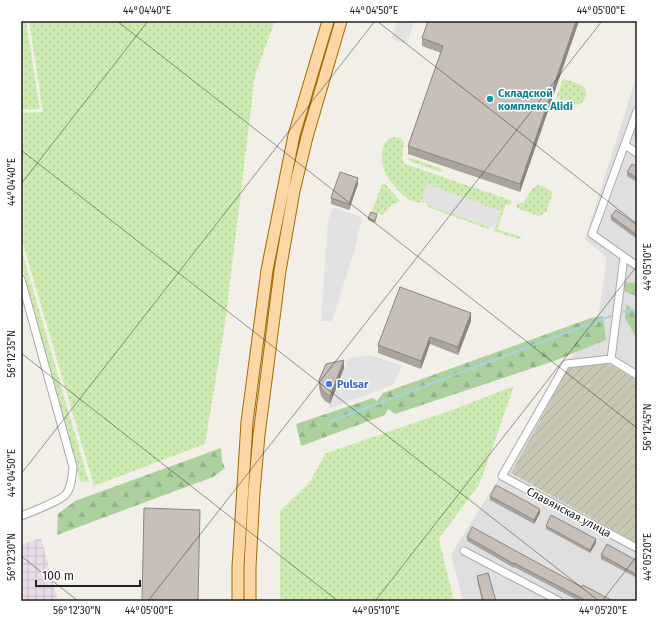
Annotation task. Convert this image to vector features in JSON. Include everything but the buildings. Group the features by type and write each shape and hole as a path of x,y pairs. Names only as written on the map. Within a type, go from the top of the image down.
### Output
{"main road":[{"path":"238,601 238,567 247,422 267,270 294,135 328,21"},
{"path":"250,601 253,497 280,270 294,191 307,137 341,21"},
{"path":"256,351 269,354"}],"street":[{"path":"637,111 592,234 637,266"},
{"path":"624,145 637,153"},
{"path":"624,257 611,359 637,375"},
{"path":"21,279 72,467 71,484 66,495 42,508 21,516"},
{"name":"Славянская улица","path":"611,359 566,364 502,476 637,548"},
{"path":"464,551 559,601"}],"shaded area":[{"path":"397,21 414,21 407,44 391,39"},
{"path":"637,75 637,601 463,601 451,554 498,480 599,312 607,258 585,239"},
{"path":"427,184 500,211 494,228 421,202"},
{"path":"333,207 362,217 354,252 332,321 321,321 328,220"},
{"path":"371,355 402,366 393,385 328,409 348,358"},
{"path":"610,364 637,380 637,543 511,473 569,367"},
{"path":"41,538 58,601 21,601 21,545"}],"green space":[{"path":"21,21 26,21 40,109 21,110"},
{"path":"29,21 275,21 255,75 225,324 205,444 94,486 21,237 21,113 43,112"},
{"path":"563,79 582,85 586,91 584,100 578,105 556,98"},
{"path":"394,137 400,138 404,142 402,158 405,164 512,201 510,205 506,204 497,229 522,238 518,239 494,231 500,211 427,185 421,202 411,201 396,188 388,178 384,169 382,158 383,147 389,139"},
{"path":"408,157 440,168 442,171 441,172 412,162 408,159"},
{"path":"382,184 385,184 400,201 391,205 382,215 372,211"},
{"path":"537,185 545,187 553,193 546,212 539,216 519,209 516,206 517,204 524,202 532,189"},
{"path":"426,204 490,227 488,229 428,207"},
{"path":"21,255 23,255 89,482 80,481 21,262"},
{"path":"624,282 637,283 637,296 623,291"},
{"path":"626,304 637,312 637,355 636,337 625,318"},
{"path":"603,316 606,340 554,361 395,414 388,409 385,415 301,446 296,424 373,398 377,401 383,393 591,318"},
{"path":"514,386 480,483 439,539 454,601 280,601 280,511 309,483 326,453 452,410"},
{"path":"221,448 222,461 225,468 213,477 57,535 58,514 75,501"}],"waterway":[{"path":"623,312 632,309 637,314"},
{"path":"329,422 611,316"}],"place":[{"name":"Складской комплекс Alidi","path":"490,99"},
{"name":"Pulsar","path":"329,384"}]}
